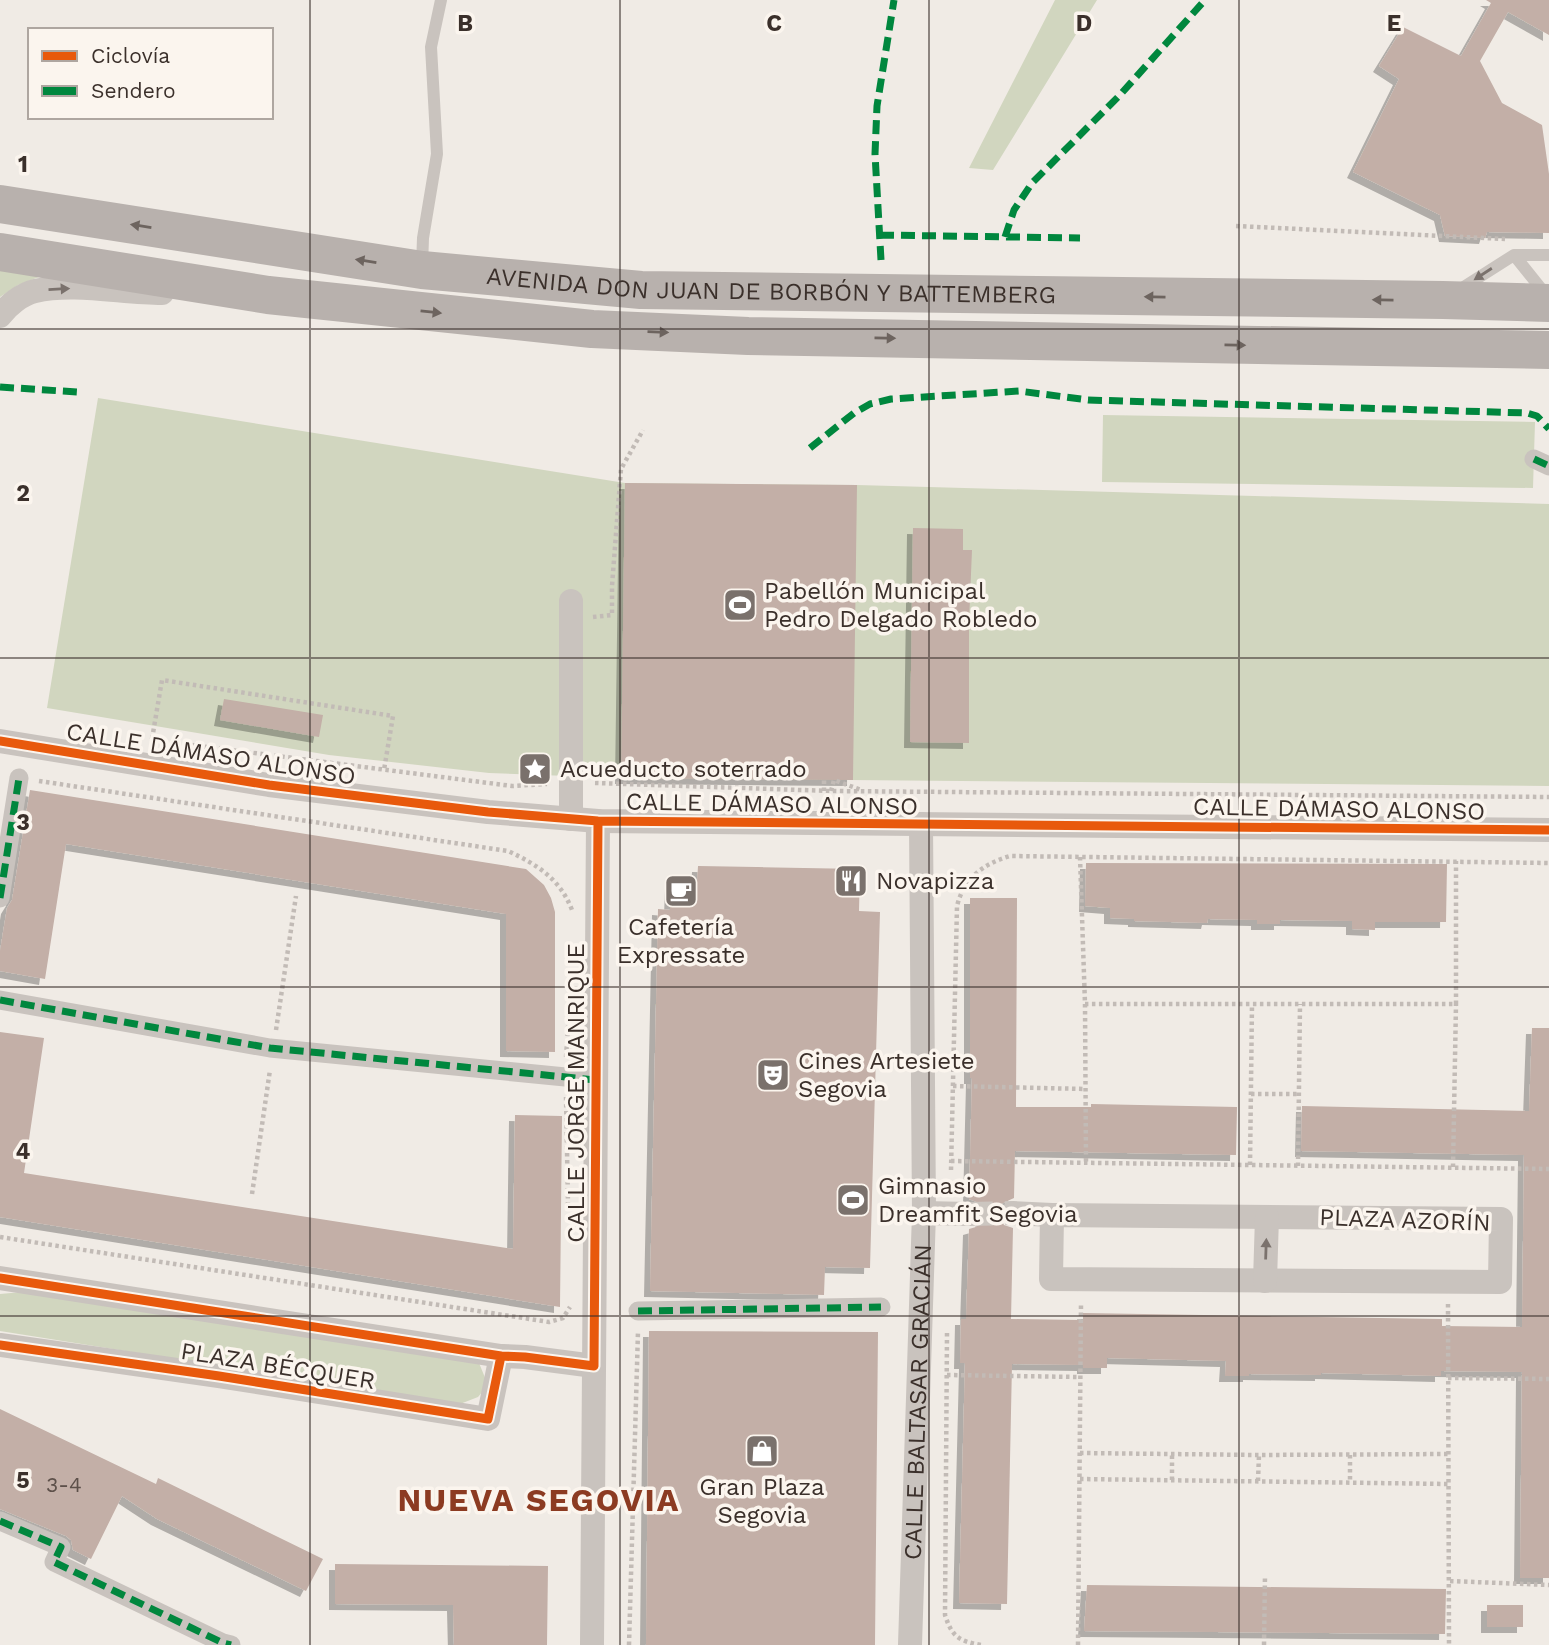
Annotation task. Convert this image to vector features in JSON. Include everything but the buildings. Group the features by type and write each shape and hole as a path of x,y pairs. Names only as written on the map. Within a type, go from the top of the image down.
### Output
{"main road":[{"name":"AVENIDA DON JUAN DE BORBÓN Y BATTEMBERG","path":"0,204 422,270 641,290 1549,301"},
{"name":"AVENIDA DON JUAN DE BORBÓN Y BATTEMBERG","path":"0,252 268,295 626,331 748,336 1549,350"}],"street":[{"path":"0,316 8,306 33,291 68,288 144,293 268,295"},
{"path":"1438,348 1549,364"},
{"path":"571,610 571,819"},
{"name":"CALLE DÁMASO ALONSO","path":"0,741 269,785 488,812 598,821 1549,830"},
{"path":"0,898 19,778"},
{"name":"CALLE JORGE MANRIQUE","path":"592,1645 598,821"},
{"name":"CALLE BALTASAR GRACIÁN","path":"910,1645 924,1213 921,824"},
{"path":"0,1000 270,1048 596,1080"},
{"path":"924,1213 959,1214"},
{"name":"PLAZA AZORÍN","path":"1013,1213 1501,1219 1500,1282 1051,1279 1052,1215"},
{"path":"1265,1281 1268,1217"},
{"name":"PLAZA BÉCQUER","path":"0,1278 501,1356 594,1366"},
{"path":"638,1311 881,1307"},
{"name":"PLAZA BÉCQUER","path":"0,1345 219,1376 488,1419 501,1356"},
{"path":"0,1521 61,1546 54,1562 231,1645"}],"lane":[{"path":"422,270 423,238 437,154 431,47 441,0"},
{"path":"1514,255 1549,301"},
{"path":"1443,300 1514,255 1549,255"}],"path":[{"path":"1236,226 1511,239"},
{"path":"571,610 611,615 621,469 643,430"},
{"path":"152,739 162,680 393,716 384,770"},
{"path":"139,738 166,741"},
{"path":"179,743 512,786 571,782 824,791 1549,797"},
{"path":"19,778 508,851 548,873 568,899 575,916"},
{"path":"824,779 824,791"},
{"path":"831,791 834,780 866,791"},
{"path":"959,1214 951,1161 957,906 961,891 974,873 995,860 1010,856 1549,863"},
{"path":"1080,857 1085,1004 1086,1163"},
{"path":"1453,1168 1456,861"},
{"path":"568,1215 565,1077 570,997"},
{"path":"1085,1004 1456,1004"},
{"path":"1250,1165 1252,1004"},
{"path":"1298,1166 1300,1004"},
{"path":"953,1086 1085,1089"},
{"path":"1251,1094 1299,1094"},
{"path":"951,1161 1549,1169"},
{"path":"0,1237 549,1322 564,1318 570,1308 570,1296"},
{"path":"1078,1645 1081,1280"},
{"path":"1447,1282 1449,1645"},
{"path":"629,1645 638,1311"},
{"path":"947,1321 945,1615 949,1630 962,1642 981,1645"},
{"path":"947,1375 1080,1377"},
{"path":"1448,1378 1549,1379"},
{"path":"1080,1453 1449,1454"},
{"path":"1172,1454 1172,1480"},
{"path":"1258,1481 1259,1455"},
{"path":"1350,1455 1350,1483"},
{"path":"1080,1479 1449,1484"},
{"path":"1264,1645 1265,1575"},
{"path":"1450,1581 1549,1585"}],"green space":[{"path":"1055,0 1097,0 993,170 969,168"},
{"path":"0,267 44,275 18,285 0,297"},
{"path":"98,398 625,483 857,485 1549,504 1549,786 621,778 489,773 329,755 47,708"},
{"path":"1103,415 1535,422 1533,488 1102,482"},
{"path":"22,1292 479,1363 488,1385 478,1397 460,1404 0,1331 0,1294"}],"tunnel":[{"path":"969,1214 1013,1213"}],"marked path":[{"path":"881,260 875,154 877,106 894,0"},
{"path":"1005,237 1014,210 1032,183 1119,96 1205,0"},
{"path":"880,235 1080,238"},
{"path":"0,387 77,392"},
{"path":"810,448 854,413 870,404 891,399 1019,391 1088,400 1527,413 1537,416 1549,429"},
{"path":"1534,459 1549,466"},
{"path":"0,898 19,778"},
{"path":"0,1000 270,1048 596,1080"},
{"path":"638,1311 881,1307"},
{"path":"0,1521 61,1547 54,1562 231,1645"}],"cycle path":[{"path":"0,741 269,785 488,812 598,821 1549,830"},
{"path":"0,1278 501,1356 594,1366 598,821"},
{"path":"0,1345 219,1376 488,1419 501,1356"}],"place":[{"name":"Pabellón Municipal Pedro Delgado Robledo","path":"740,605"},
{"name":"Acueducto soterrado","path":"535,769"},
{"name":"Novapizza","path":"851,881"},
{"name":"Cafetería Expressate","path":"681,891"},
{"name":"Cines Artesiete Segovia","path":"773,1075"},
{"name":"Gimnasio Dreamfit Segovia","path":"853,1200"},
{"name":"Gran Plaza Segovia","path":"762,1451"}],"district":[{"name":"NUEVA SEGOVIA","path":"539,1500"}]}
